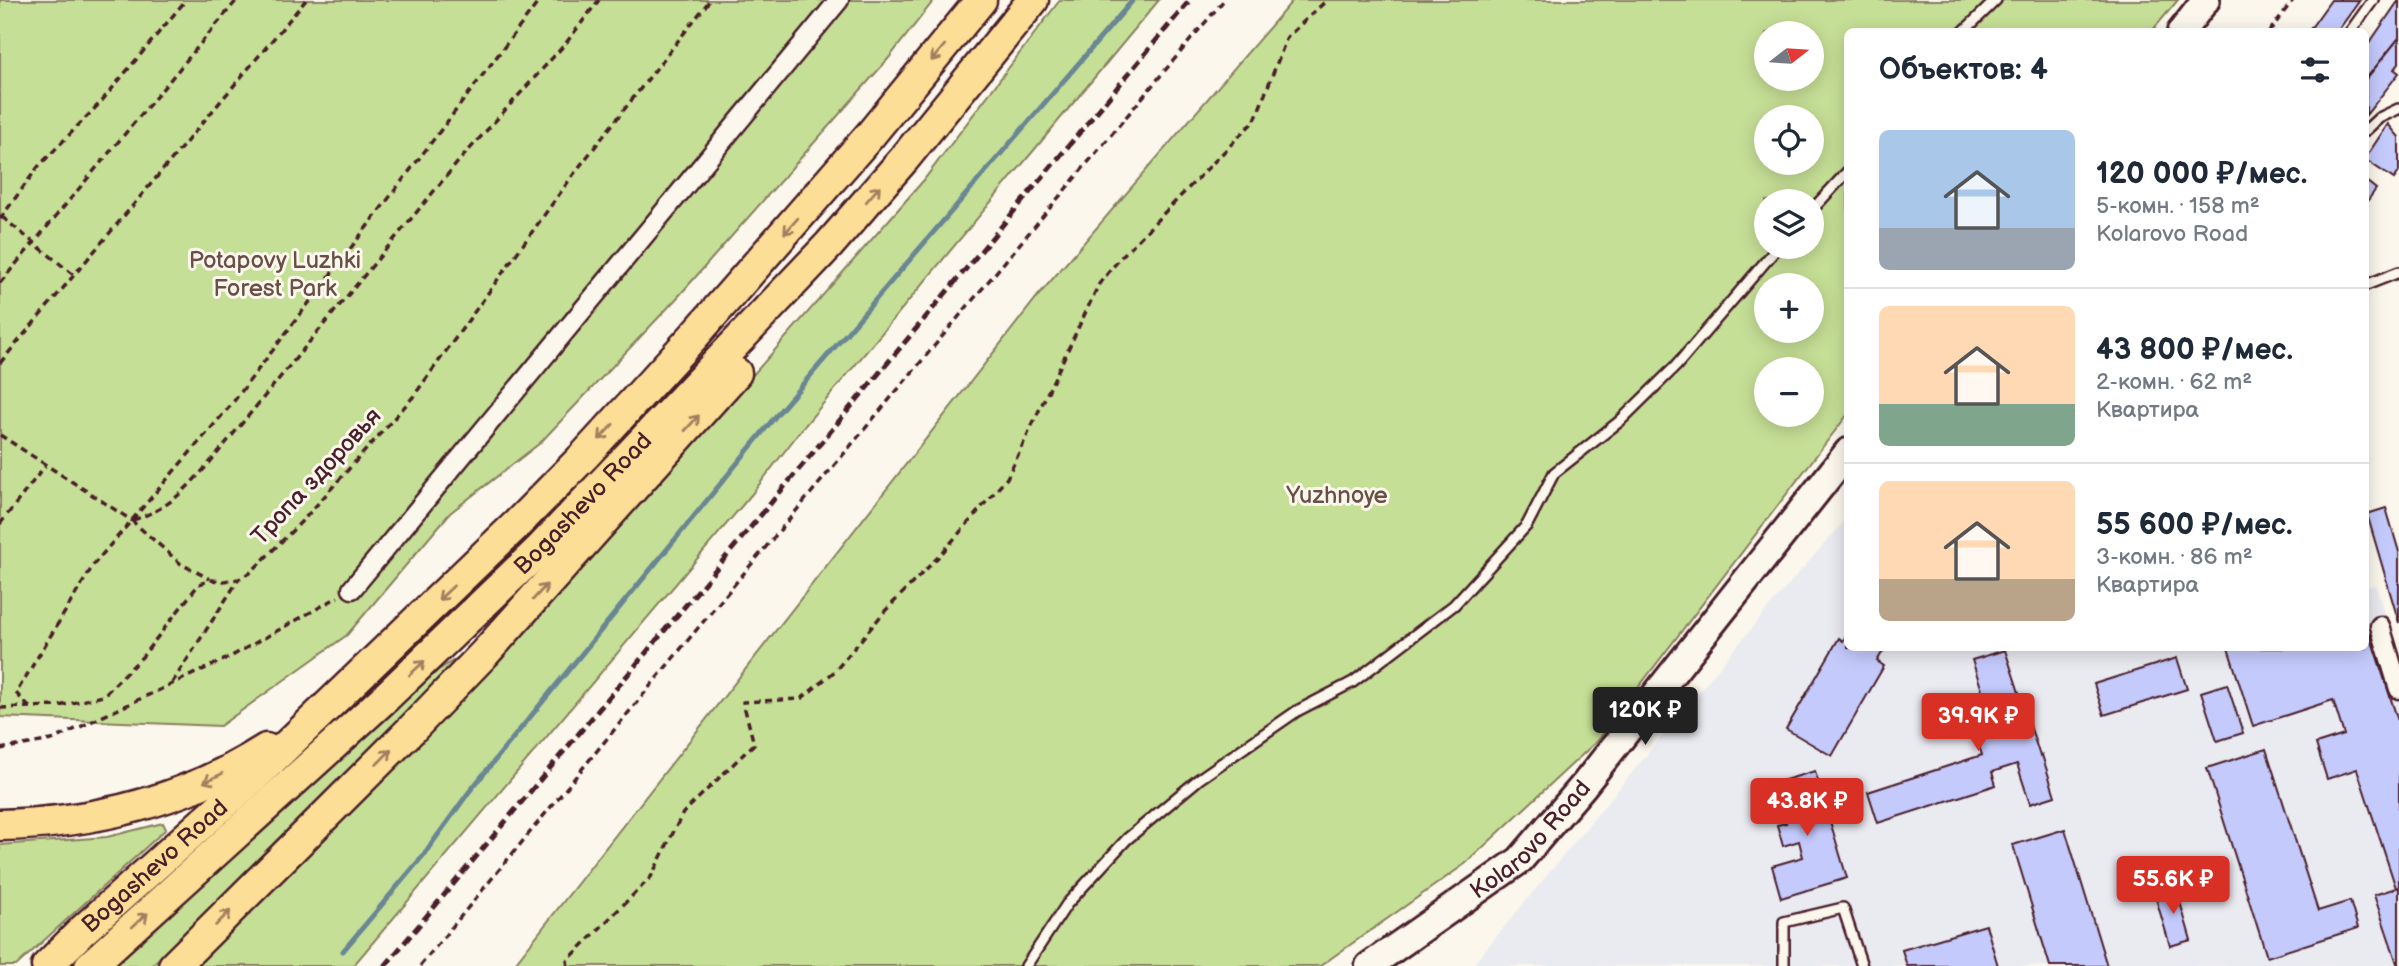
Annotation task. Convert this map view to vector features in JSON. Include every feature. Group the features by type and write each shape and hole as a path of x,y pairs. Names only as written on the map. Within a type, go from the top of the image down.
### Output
{"main road":[{"name":"Bogashevo Road","path":"47,966 82,931 256,775 508,533 603,436 694,337 871,134 981,0"},
{"name":"Bogashevo Road","path":"90,966 463,625 607,481 829,245 904,159 1033,0"},
{"path":"2184,28 2206,0"},
{"path":"174,966 412,729 561,569 734,375 781,315 829,245"},
{"name":"Kolarovo Road","path":"1369,966 1520,860 1584,786 1844,457"},
{"path":"0,825 103,816 140,807 193,788 244,763 280,739 367,667"}],"street":[{"path":"352,589 839,0"},
{"path":"2380,626 2399,689"}],"lane":[{"path":"1967,28 1996,0"},
{"path":"2353,28 2373,0"},
{"path":"2369,127 2379,118 2399,109"},
{"path":"1824,197 1844,175"},
{"path":"1026,966 1067,904 1127,839 1199,779 1297,711 1353,682 1454,605 1527,525 1554,472 1620,421 1676,366 1768,259"},
{"path":"2369,284 2399,272"},
{"path":"1784,966 1784,922 1843,908 1862,966"}],"path":[{"path":"75,276 1,218 38,167 100,103 186,0"},
{"path":"0,283 237,0"},
{"path":"29,707 16,694 94,564 231,405 540,0"},
{"path":"131,520 152,514 176,499 206,467 458,162 566,43 598,0"},
{"name":"Тропа здоровья","path":"170,684 239,579 251,572 305,518 414,397 576,171 710,0"},
{"path":"420,966 706,617 1224,0"},
{"path":"568,966 567,961 651,877 683,813 754,744 743,702 802,699 835,671 885,611 942,553 1007,478 1099,284 1122,256 1255,120 1287,37 1327,0"},
{"path":"2272,28 2293,0"},
{"path":"0,363 304,1"},
{"path":"0,435 131,520 181,564 212,580"},
{"path":"0,524 45,466"},
{"path":"0,708 60,706 103,696 142,657 199,584 212,580 239,579"},
{"path":"0,749 52,740 230,657 352,589"}],"shaded area":[{"path":"1844,522 1844,651 2369,651 2369,586 2376,585 2399,669 2399,966 1472,966 1770,606"}],"green space":[{"name":"Potapovy Luzhki Forest Park","path":"0,0 934,0 888,59 677,298 540,443 450,513 347,635 220,726 0,717"},
{"path":"1060,0 1159,0 801,430 751,495 353,966 192,966 745,384 923,181"},
{"name":"Yuzhnoye","path":"1293,0 2178,0 2155,28 1844,28 1844,419 1598,740 1465,864 1320,966 513,966 1037,297"},
{"path":"457,658 401,719 151,966 111,966 437,671"},
{"path":"163,823 166,829 16,966 0,966 0,845 107,837"}],"building":[{"path":"2331,0 2360,0 2340,28 2311,28"},
{"path":"2399,0 2399,38 2369,75 2369,44"},
{"path":"2399,38 2399,63 2394,69 2399,73 2369,111 2369,75"},
{"path":"2388,124 2399,137 2399,172 2394,179 2369,162 2369,152"},
{"path":"2369,183 2376,189 2369,199"},
{"path":"2386,508 2399,552 2399,623 2369,521 2369,513"},
{"path":"2369,635 2399,724 2399,887 2396,888 2357,769 2327,779 2316,744 2344,735 2333,700 2253,726 2229,651 2369,651"},
{"path":"1839,638 1843,641 1844,651 1883,651 1877,661 1884,666 1832,756 1786,729"},
{"path":"2005,651 2055,796 2030,804 2017,764 1992,772 1996,785 1878,823 1868,792 1982,755 1974,731 1993,724 1972,660"},
{"path":"2177,658 2187,689 2104,715 2094,684"},
{"path":"2227,684 2243,733 2217,741 2201,692"},
{"path":"2266,749 2318,911 2350,901 2358,928 2267,957 2207,768"},
{"path":"1815,771 1847,878 1781,898 1772,866 1803,857 1799,841 1783,846 1777,825 1786,823 1775,783"},
{"path":"2065,829 2107,966 2050,966 2013,845"},
{"path":"2175,885 2191,940 2170,946 2154,892"},
{"path":"2399,887 2399,966 2398,966 2374,895"},
{"path":"1986,925 1998,966 1907,966 1902,950"}],"waterway":[{"path":"343,951 422,857 469,792 779,412 1133,0"}],"railway":[{"path":"385,966 1190,0"}]}
